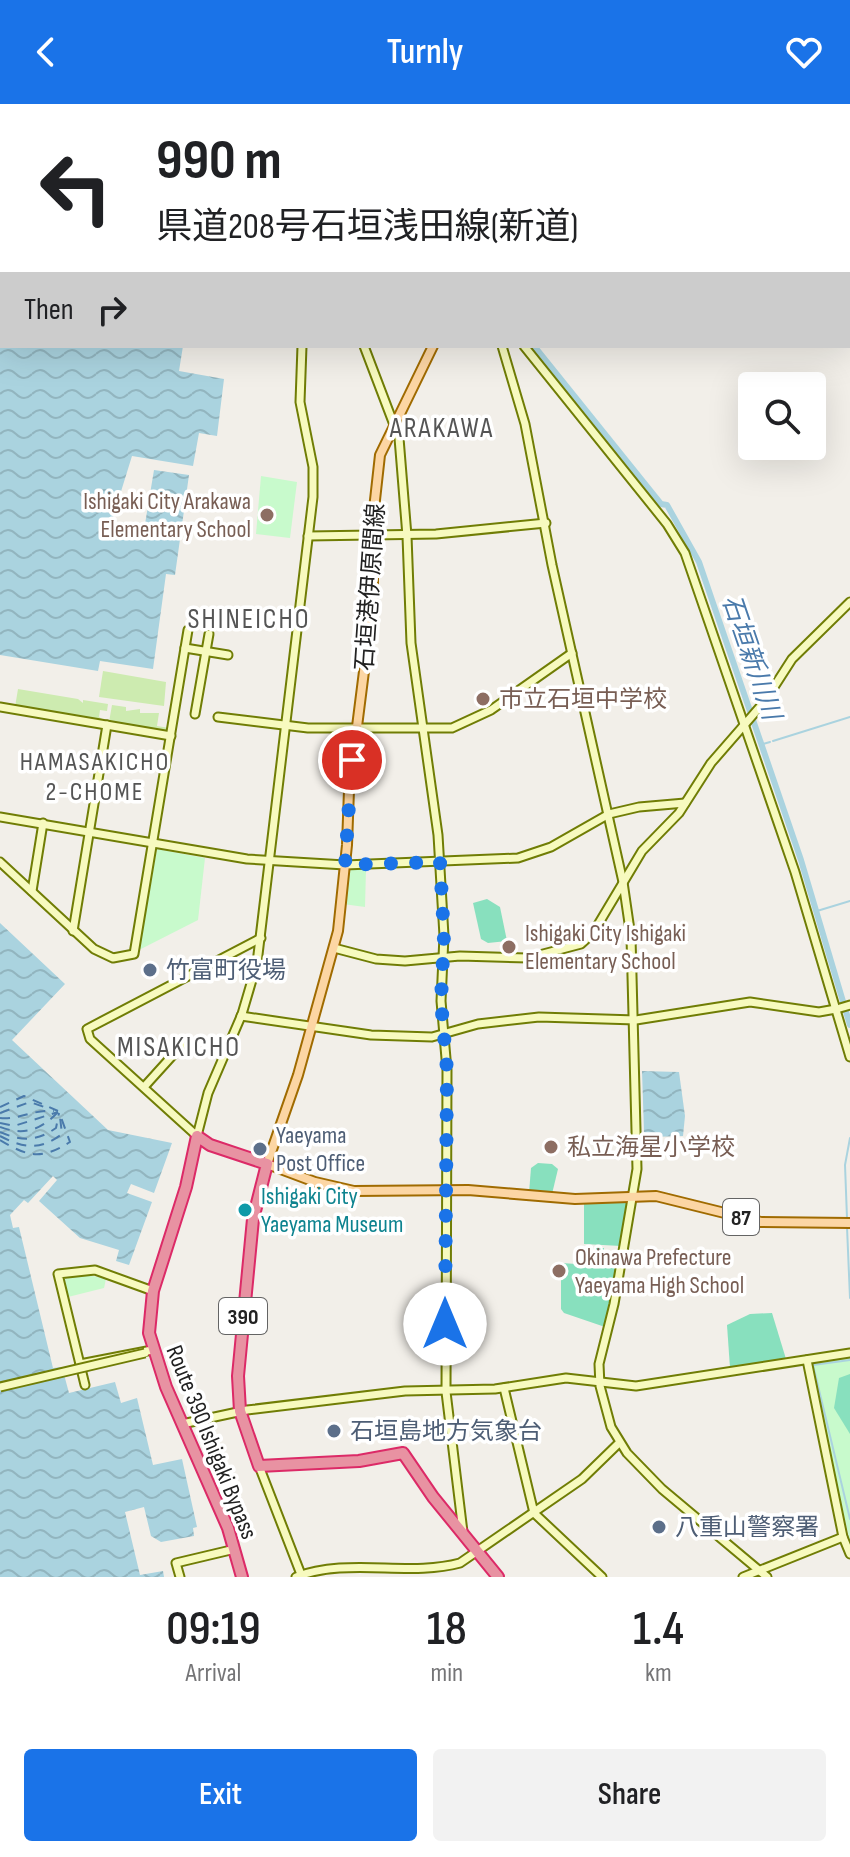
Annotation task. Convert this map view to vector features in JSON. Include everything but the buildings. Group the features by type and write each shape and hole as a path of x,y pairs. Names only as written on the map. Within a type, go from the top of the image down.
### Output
{"highway":[{"path":"197,1136 210,1145 267,1164"},
{"name":"Route 390 Ishigaki Bypass","path":"197,1136 153,1291 148,1351 235,1549 242,1577"},
{"path":"194,1151 210,1145"},
{"name":"390","path":"259,1466 240,1411 238,1376 253,1219 267,1164"},
{"path":"259,1466 359,1461 403,1453 498,1577"}],"main road":[{"name":"石垣港伊原間線","path":"267,1164 334,948 345,865 349,790 373,600 373,537 380,455 432,348"},
{"name":"87","path":"267,1164 315,1182 354,1191 446,1190 575,1199 656,1196 761,1222 850,1223"}],"street":[{"path":"197,1136 209,1090 241,1016 261,938 313,480 300,402 302,348"},
{"path":"365,348 399,438 411,643 440,862 441,1001 447,1035 446,1392 463,1534"},
{"path":"503,348 525,424 609,814 631,937 636,1020 637,1169 599,1364 599,1383 611,1427 619,1443 662,1489 767,1577"},
{"path":"526,348 676,537 691,566 795,872 838,1008 850,1057"},
{"path":"387,408 394,413 402,410"},
{"path":"387,436 399,438"},
{"path":"308,536 407,536 546,523"},
{"path":"334,948 376,959 528,958 581,944 597,927 642,851 685,803 711,763 755,712 802,647 850,602"},
{"path":"0,862 94,949 113,958 132,956 136,949 188,630"},
{"path":"195,714 209,634"},
{"path":"185,648 228,655"},
{"path":"218,717 285,726 424,730 465,725 572,653"},
{"path":"0,707 171,736"},
{"path":"73,931 107,725"},
{"path":"0,817 269,861 345,865 529,855 609,814 639,807 685,803"},
{"path":"32,891 43,823"},
{"path":"197,1136 89,1037 87,1027 261,938"},
{"path":"241,1016 392,1037 447,1035 478,1024 539,1017 597,1016 636,1020 750,1002 819,1012 850,1005"},
{"path":"144,1087 182,1045"},
{"path":"183,1123 192,1126 200,1121"},
{"path":"85,1385 58,1274 95,1270 153,1291"},
{"path":"81,1368 148,1351"},
{"path":"0,1387 148,1351"},
{"path":"182,1424 240,1411 396,1391 504,1388 566,1378 636,1386 850,1353"},
{"path":"807,1360 843,1537 850,1554"},
{"path":"504,1388 534,1513 602,1577"},
{"path":"259,1466 300,1576 460,1563 586,1475 619,1443"},
{"path":"743,1577 843,1537"},
{"path":"180,1577 176,1563 235,1549"}],"green space":[{"path":"261,476 297,482 290,538 256,534"},
{"path":"103,671 166,682 164,706 99,697"},
{"path":"18,689 78,699 83,703 83,700 108,704 107,711 100,710 99,717 105,721 15,707"},
{"path":"112,705 126,707 126,711 140,709 140,713 159,713 157,726 169,728 168,732 109,722"},
{"path":"157,849 205,858 198,920 139,950"},
{"path":"350,869 366,869 365,907 343,904"},
{"path":"487,899 500,907 507,941 488,943 481,939 473,903"},
{"path":"538,1163 552,1164 558,1169 552,1194 529,1193 531,1168"},
{"path":"626,1200 629,1207 621,1246 584,1244 584,1203"},
{"path":"595,1248 604,1248 603,1263 618,1264 605,1327 564,1313 561,1309 561,1263 592,1265"},
{"path":"84,1274 106,1279 104,1288 68,1297 65,1279"},
{"path":"772,1313 786,1359 730,1368 727,1325 750,1314"},
{"path":"850,1357 850,1542 810,1363"},
{"path":"850,1374 850,1434 834,1408 839,1378"}],"water":[{"path":"0,348 183,348 179,371 224,379 217,436 199,433 193,466 132,456 110,527 121,530 123,522 145,524 154,470 189,475 175,575 166,574 153,669 100,661 98,671 0,655"},
{"path":"0,923 65,984 12,1040 108,1130 172,1143 154,1193 131,1184 127,1193 152,1202 129,1265 116,1261 119,1250 80,1238 39,1201 57,1180 53,1176 28,1203 24,1200 10,1215 13,1228 19,1227 53,1368 62,1367 69,1393 115,1382 121,1403 137,1398 153,1465 182,1459 197,1527 193,1528 194,1536 161,1542 151,1536 144,1507 125,1512 140,1575 163,1571 164,1577 0,1577"},
{"path":"642,1071 679,1072 685,1116 683,1136 649,1137 644,1132"}],"waterway":[{"name":"石垣新川川","path":"536,348 661,504 667,505 699,562 801,860 850,1025"},
{"path":"773,741 850,717"},
{"name":"石垣新川川","path":"763,744 770,742"},
{"path":"817,911 850,901"},
{"path":"847,1218 845,1165 850,1138"},
{"path":"847,1227 850,1298"},
{"path":"850,1360 813,1365 850,1519"}],"ferry route":[{"path":"0,1107 24,1096 58,1111"},
{"path":"0,1113 30,1102 47,1108"},
{"path":"0,1118 54,1111"},
{"path":"0,1123 14,1126 58,1112"},
{"path":"0,1127 32,1130 58,1112"},
{"path":"0,1140 27,1153 42,1154 60,1148 70,1142 59,1112"},
{"path":"0,1132 22,1138 42,1136 56,1128 59,1113"},
{"path":"0,1136 24,1145 46,1143 62,1134 60,1117"}],"place":[{"name":"Ishigaki City Arakawa Elementary School","path":"267,515"},
{"name":"市立石垣中学校","path":"483,699"},
{"name":"Ishigaki City Ishigaki Elementary School","path":"509,947"},
{"name":"竹富町役場","path":"150,970"},
{"name":"私立海星小学校","path":"551,1147"},
{"name":"Yaeyama Post Office","path":"260,1149"},
{"name":"Ishigaki City Yaeyama Museum","path":"245,1210"},
{"name":"Okinawa Prefecture Yaeyama High School","path":"559,1271"},
{"name":"石垣島地方気象台","path":"334,1431"},
{"name":"八重山警察署","path":"659,1527"}],"district":[{"name":"ARAKAWA","path":"442,427"},
{"name":"SHINEICHO","path":"249,618"},
{"name":"HAMASAKICHO 2-CHOME","path":"95,776"},
{"name":"MISAKICHO","path":"179,1046"}],"route":[{"path":"352,760 345,865 440,862 444,936 441,1001 447,1035 445,1324"}]}
